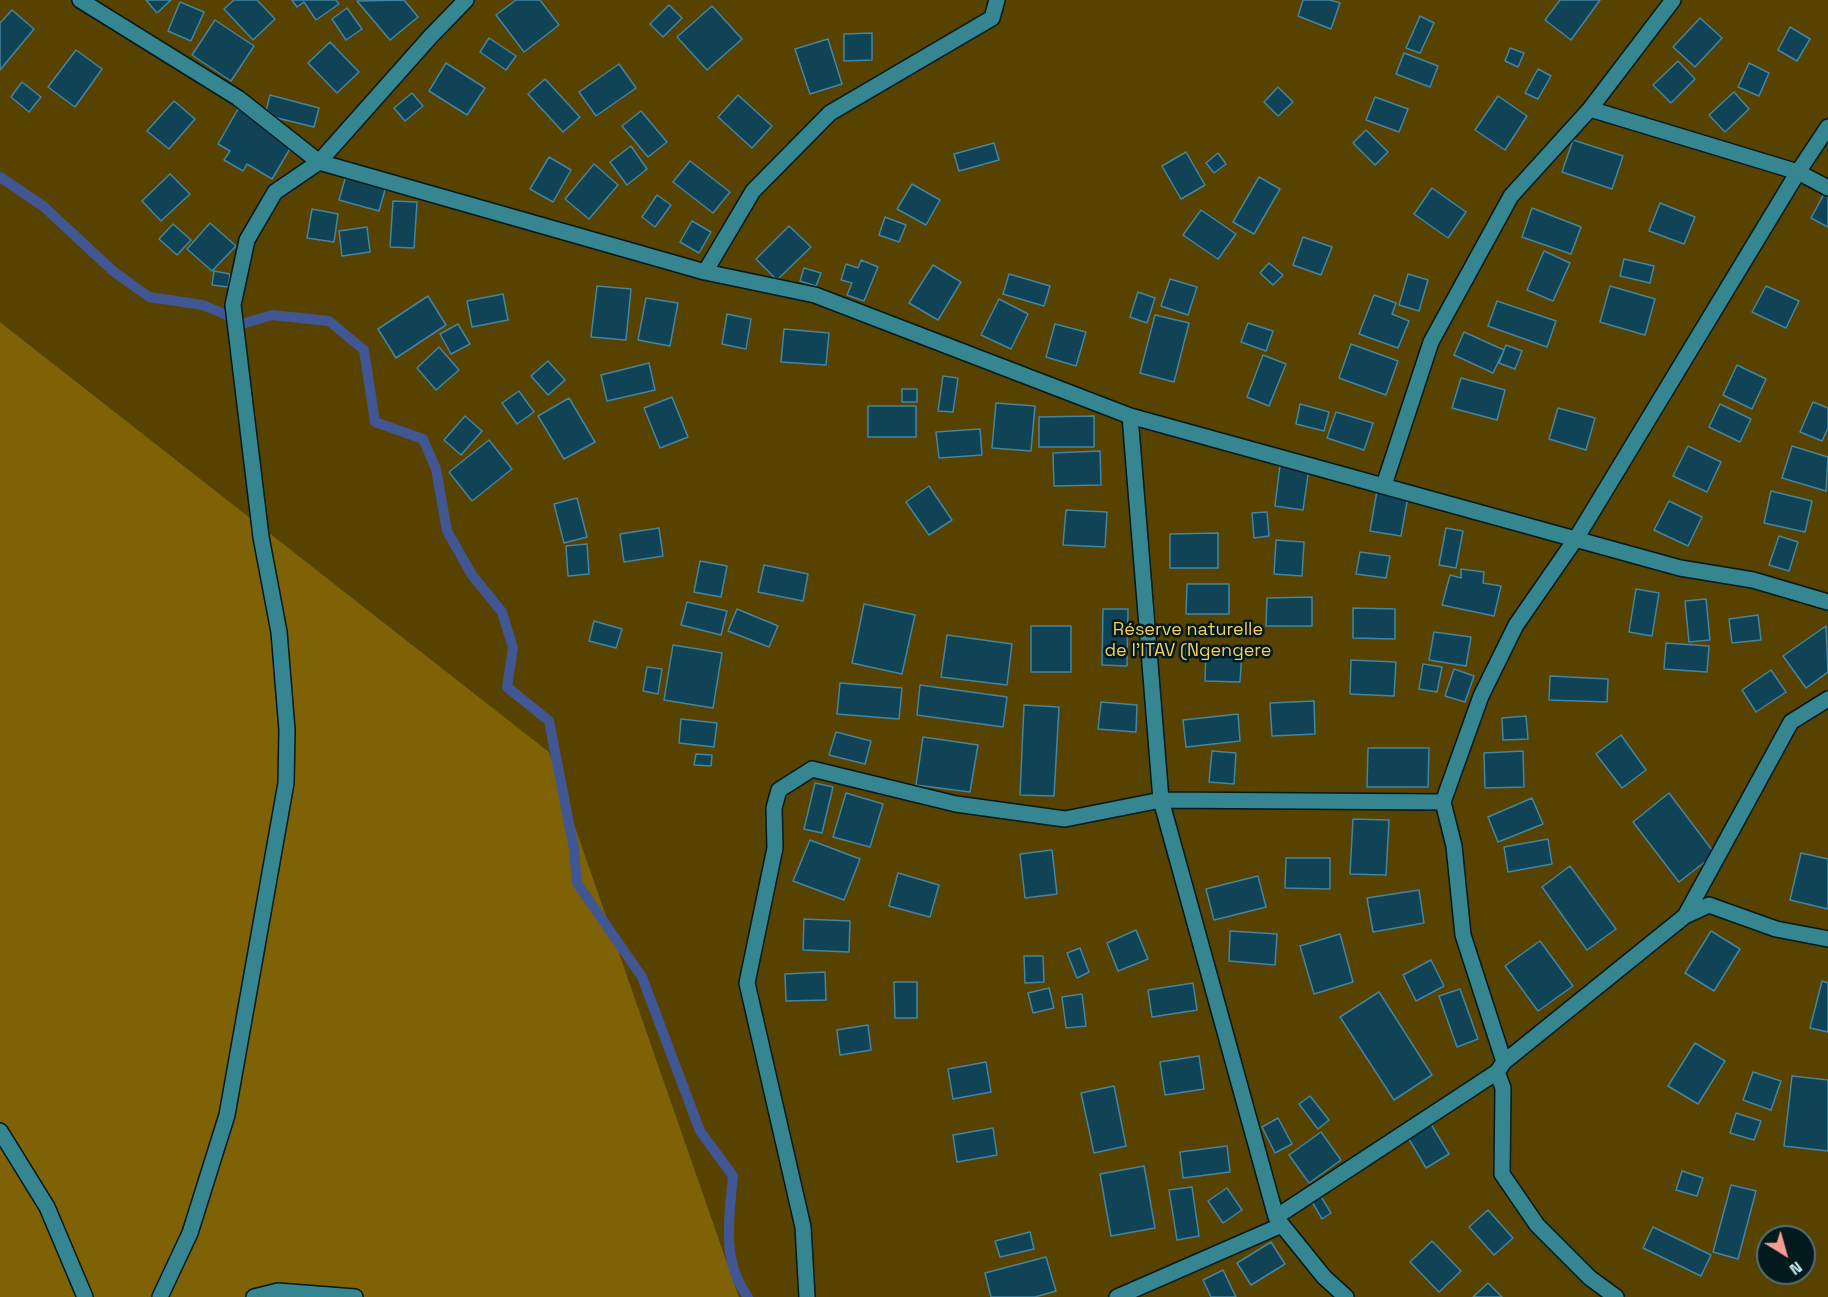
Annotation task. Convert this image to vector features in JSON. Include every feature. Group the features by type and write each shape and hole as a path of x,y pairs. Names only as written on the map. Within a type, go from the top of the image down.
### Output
{"street":[{"path":"80,0 238,98 319,162 705,272 815,295 1130,416 1577,537 1680,568 1753,580 1828,602"},
{"path":"160,1297 190,1233 227,1115 286,783 287,730 279,632 261,537 233,305 247,240 274,192 319,162 430,36 466,0"},
{"path":"705,272 753,191 830,113 992,18 996,0"},
{"path":"1384,485 1431,342 1511,196 1590,109 1673,0"},
{"path":"1590,109 1798,172 1828,188"},
{"path":"1616,1297 1590,1278 1537,1225 1502,1174 1503,1088 1500,1067 1463,935 1454,846 1443,802 1481,696 1516,624 1577,537 1798,172 1828,127"},
{"path":"1130,416 1161,800 1279,1221 1324,1278 1346,1297"},
{"path":"1685,916 1791,722 1828,699"},
{"path":"807,1297 803,1227 747,983 775,848 774,808 779,790 812,769 956,804 1065,819 1161,800 1443,802"},
{"path":"1117,1297 1279,1221 1500,1067 1685,916 1708,905 1776,929 1828,939"},
{"path":"0,1131 47,1207 85,1297"},
{"path":"254,1297 278,1291 355,1297"}],"green space":[{"name":"Réserve naturelle de l'ITAV (Ngengere","path":"0,0 1828,0 1828,1297 739,1297 549,752 0,322"}],"shaded area":[{"path":"0,322 549,752 739,1297 0,1297"}],"building":[{"path":"146,0 171,0 157,13"},
{"path":"234,0 257,0 275,19 253,40 224,9"},
{"path":"292,0 336,0 339,4 316,20 304,2 297,7"},
{"path":"404,0 418,17 390,40 357,1"},
{"path":"516,0 540,0 559,25 524,52 496,15"},
{"path":"1303,0 1330,0 1340,3 1331,29 1298,16"},
{"path":"1560,0 1600,0 1571,40 1545,20"},
{"path":"180,2 204,12 191,41 168,31"},
{"path":"669,5 682,18 663,37 650,24"},
{"path":"712,6 742,39 707,70 677,37"},
{"path":"347,8 362,29 346,40 332,19"},
{"path":"12,10 34,29 0,70 0,23"},
{"path":"1420,16 1434,23 1420,53 1406,48"},
{"path":"1700,18 1722,38 1695,67 1673,47"},
{"path":"215,20 254,46 231,81 192,55"},
{"path":"1790,27 1810,39 1797,61 1778,50"},
{"path":"872,33 872,60 844,61 844,34"},
{"path":"489,38 516,56 506,70 480,52"},
{"path":"828,39 842,84 810,94 795,49"},
{"path":"330,42 359,72 337,93 308,63"},
{"path":"1510,48 1524,53 1518,67 1505,61"},
{"path":"76,50 102,69 75,107 48,87"},
{"path":"1404,53 1438,66 1430,87 1396,74"},
{"path":"1678,61 1695,79 1671,103 1653,85"},
{"path":"446,63 485,88 467,115 429,91"},
{"path":"1749,63 1769,73 1759,96 1738,87"},
{"path":"619,64 636,88 596,116 579,92"},
{"path":"1538,69 1551,76 1538,99 1525,93"},
{"path":"545,79 580,117 563,132 528,94"},
{"path":"22,82 41,97 29,112 11,97"},
{"path":"1278,87 1293,102 1278,116 1264,102"},
{"path":"1734,92 1749,109 1725,132 1709,115"},
{"path":"412,93 423,106 405,121 394,108"},
{"path":"270,95 319,108 314,127 265,115"},
{"path":"738,95 772,126 752,148 718,117"},
{"path":"1498,96 1527,116 1505,150 1475,130"},
{"path":"1375,97 1408,109 1399,132 1366,120"},
{"path":"174,101 195,119 169,149 147,131"},
{"path":"238,109 294,142 272,179 247,164 243,171 224,160 230,151 218,144"},
{"path":"641,111 667,142 648,157 622,126"},
{"path":"1366,130 1388,152 1375,165 1353,143"},
{"path":"1573,140 1623,156 1612,189 1562,172"},
{"path":"994,143 999,160 959,171 954,154"},
{"path":"631,146 647,169 627,185 610,162"},
{"path":"1186,152 1205,185 1181,199 1162,166"},
{"path":"1218,153 1226,164 1214,173 1206,163"},
{"path":"549,157 571,170 553,202 530,189"},
{"path":"690,161 730,192 713,213 673,182"},
{"path":"594,164 618,185 589,219 565,199"},
{"path":"349,165 389,176 379,211 339,200"},
{"path":"170,174 190,194 161,221 142,201"},
{"path":"1259,177 1280,189 1254,234 1233,222"},
{"path":"912,184 940,200 926,225 897,209"},
{"path":"1432,188 1466,212 1448,238 1414,214"},
{"path":"1824,194 1828,196 1828,227 1811,218"},
{"path":"657,195 671,205 655,227 642,217"},
{"path":"393,201 417,202 414,248 390,247"},
{"path":"1660,203 1695,217 1684,244 1649,231"},
{"path":"1532,208 1581,227 1571,254 1522,237"},
{"path":"312,209 338,214 334,242 307,238"},
{"path":"1201,210 1236,234 1218,259 1183,235"},
{"path":"885,217 906,225 899,242 879,235"},
{"path":"692,221 711,232 699,253 680,242"},
{"path":"210,223 236,246 212,271 187,249"},
{"path":"173,224 191,240 177,255 159,239"},
{"path":"789,226 811,247 777,280 756,259"},
{"path":"367,227 370,252 342,256 339,231"},
{"path":"1303,237 1332,247 1321,275 1293,265"},
{"path":"1544,251 1570,263 1553,301 1527,290"},
{"path":"1624,259 1654,266 1650,283 1620,276"},
{"path":"861,260 878,267 864,301 847,295 852,283 841,280 846,264 858,268"},
{"path":"1269,263 1283,275 1273,285 1260,273"},
{"path":"933,265 961,282 938,320 909,303"},
{"path":"804,268 821,273 816,286 800,281"},
{"path":"214,271 230,274 228,287 212,285"},
{"path":"1009,274 1050,286 1044,306 1003,294"},
{"path":"1408,274 1428,280 1419,311 1399,305"},
{"path":"1170,279 1197,287 1188,315 1161,306"},
{"path":"597,286 631,289 626,340 591,337"},
{"path":"1610,286 1655,299 1645,335 1600,322"},
{"path":"1766,286 1799,301 1786,328 1752,312"},
{"path":"1138,292 1155,298 1147,323 1130,317"},
{"path":"503,294 508,320 472,327 467,301"},
{"path":"1374,295 1396,303 1392,314 1409,321 1398,348 1359,334"},
{"path":"428,296 446,325 396,358 378,329"},
{"path":"646,298 678,303 670,346 638,340"},
{"path":"999,299 1028,314 1011,349 981,335"},
{"path":"1497,301 1556,321 1547,347 1488,326"},
{"path":"727,314 751,319 746,349 722,344"},
{"path":"1155,315 1189,323 1174,382 1140,373"},
{"path":"1248,323 1273,331 1266,351 1241,342"},
{"path":"458,324 470,344 451,354 440,334"},
{"path":"1055,324 1086,332 1076,366 1046,357"},
{"path":"784,329 829,333 826,365 781,362"},
{"path":"1464,332 1504,350 1493,373 1454,355"},
{"path":"1351,344 1398,361 1386,395 1339,378"},
{"path":"1506,345 1522,351 1515,369 1499,363"},
{"path":"439,347 459,370 436,390 417,368"},
{"path":"1263,355 1286,364 1269,406 1247,397"},
{"path":"548,361 565,380 548,395 531,376"},
{"path":"649,363 655,390 607,401 601,375"},
{"path":"1737,365 1766,379 1752,409 1723,395"},
{"path":"943,376 958,378 953,412 938,411"},
{"path":"1461,378 1505,390 1497,420 1452,408"},
{"path":"902,389 917,389 917,402 902,402"},
{"path":"519,391 534,412 517,424 502,403"},
{"path":"672,397 688,437 660,448 644,408"},
{"path":"569,398 595,442 564,459 538,416"},
{"path":"1813,402 1828,408 1828,428 1822,441 1800,432"},
{"path":"996,403 1035,406 1031,451 992,448"},
{"path":"1300,404 1329,412 1324,431 1296,424"},
{"path":"1720,404 1751,419 1740,442 1709,427"},
{"path":"868,406 916,406 916,437 868,437"},
{"path":"1558,408 1595,418 1586,450 1549,439"},
{"path":"1336,412 1373,423 1364,450 1327,438"},
{"path":"465,416 482,431 461,455 444,440"},
{"path":"1094,416 1094,447 1039,447 1039,417"},
{"path":"980,429 982,455 939,458 936,432"},
{"path":"489,440 512,469 472,501 449,472"},
{"path":"1688,446 1721,462 1707,492 1673,476"},
{"path":"1792,446 1828,457 1826,491 1782,478"},
{"path":"1100,451 1101,485 1054,486 1053,453"},
{"path":"1280,465 1309,468 1303,510 1275,506"},
{"path":"929,486 952,520 929,535 906,502"},
{"path":"1377,491 1408,496 1401,536 1370,531"},
{"path":"1771,491 1812,501 1805,532 1764,523"},
{"path":"577,498 587,537 564,543 554,504"},
{"path":"1669,501 1702,517 1688,546 1654,530"},
{"path":"1066,510 1107,512 1105,547 1063,545"},
{"path":"1267,512 1269,536 1254,538 1252,513"},
{"path":"659,528 663,556 624,562 620,534"},
{"path":"1446,528 1463,531 1456,568 1439,565"},
{"path":"1218,533 1218,568 1170,568 1170,534"},
{"path":"1779,536 1798,542 1789,571 1769,565"},
{"path":"1276,540 1304,542 1302,576 1274,574"},
{"path":"587,544 589,574 568,576 566,546"},
{"path":"1360,552 1390,556 1386,578 1356,574"},
{"path":"700,561 727,566 721,597 694,592"},
{"path":"764,565 808,574 803,601 758,592"},
{"path":"1461,569 1484,572 1483,583 1501,586 1494,616 1442,605 1450,575 1461,578"},
{"path":"1187,584 1229,584 1229,614 1186,614"},
{"path":"1636,589 1659,593 1652,636 1629,632"},
{"path":"1312,597 1312,626 1266,626 1267,598"},
{"path":"1706,599 1710,640 1689,642 1685,601"},
{"path":"687,602 727,611 721,635 681,625"},
{"path":"864,604 915,615 902,674 852,663"},
{"path":"1353,608 1395,609 1395,639 1353,638"},
{"path":"737,609 778,626 769,647 728,631"},
{"path":"1103,609 1128,609 1127,666 1102,665"},
{"path":"1758,615 1761,640 1732,643 1729,619"},
{"path":"594,621 622,629 616,648 589,641"},
{"path":"1031,626 1071,626 1071,672 1031,672"},
{"path":"1826,626 1828,672 1806,688 1783,656"},
{"path":"1434,632 1471,637 1466,666 1429,660"},
{"path":"947,635 1012,644 1007,685 941,677"},
{"path":"1666,643 1709,646 1707,672 1664,669"},
{"path":"673,645 722,653 713,708 664,700"},
{"path":"1206,650 1242,651 1240,682 1205,681"},
{"path":"1351,660 1396,662 1394,696 1350,694"},
{"path":"1423,664 1442,667 1437,692 1419,689"},
{"path":"647,667 662,669 658,694 643,691"},
{"path":"1454,669 1474,676 1465,702 1445,696"},
{"path":"1771,670 1786,692 1756,712 1742,690"},
{"path":"1550,676 1608,679 1607,702 1549,700"},
{"path":"840,683 902,688 899,719 837,714"},
{"path":"920,685 1007,697 1003,727 917,715"},
{"path":"1314,701 1315,734 1272,736 1270,703"},
{"path":"1101,702 1137,705 1136,732 1098,729"},
{"path":"1024,705 1059,707 1054,796 1020,795"},
{"path":"1238,714 1240,741 1186,747 1183,720"},
{"path":"1526,716 1528,739 1503,740 1502,718"},
{"path":"681,719 717,723 714,747 679,743"},
{"path":"836,732 871,741 865,764 829,755"},
{"path":"1621,735 1646,770 1622,788 1596,754"},
{"path":"923,737 978,745 970,792 916,785"},
{"path":"1368,748 1429,748 1428,787 1367,787"},
{"path":"1212,751 1236,753 1234,784 1209,782"},
{"path":"1523,751 1524,787 1485,788 1484,753"},
{"path":"696,754 712,755 711,766 694,765"},
{"path":"815,783 833,787 822,833 804,829"},
{"path":"846,793 883,804 870,847 833,837"},
{"path":"1669,793 1715,854 1679,882 1633,822"},
{"path":"1532,798 1543,824 1498,842 1488,817"},
{"path":"1353,819 1389,820 1386,875 1350,874"},
{"path":"1548,839 1552,864 1508,872 1504,847"},
{"path":"810,840 860,859 844,900 793,881"},
{"path":"1052,850 1057,894 1025,898 1020,854"},
{"path":"1801,853 1828,859 1828,909 1790,900"},
{"path":"1286,858 1330,858 1330,889 1285,888"},
{"path":"1570,866 1616,929 1587,950 1542,887"},
{"path":"898,873 939,885 930,917 889,906"},
{"path":"1258,876 1266,907 1214,920 1206,889"},
{"path":"1419,890 1424,923 1373,932 1367,898"},
{"path":"804,919 850,921 849,952 803,950"},
{"path":"1136,930 1148,959 1118,971 1107,943"},
{"path":"1230,931 1277,934 1275,965 1229,961"},
{"path":"1711,931 1740,949 1714,991 1685,973"},
{"path":"1340,934 1353,982 1314,994 1300,946"},
{"path":"1540,941 1573,986 1538,1011 1505,966"},
{"path":"1080,948 1089,972 1077,978 1067,953"},
{"path":"1024,956 1043,956 1044,982 1025,983"},
{"path":"1431,960 1444,986 1416,1001 1403,975"},
{"path":"825,972 826,1000 786,1001 785,974"},
{"path":"1822,981 1828,983 1828,1032 1810,1028"},
{"path":"894,982 917,982 917,1018 895,1018"},
{"path":"1193,983 1197,1010 1152,1017 1148,990"},
{"path":"1049,988 1054,1008 1033,1013 1028,993"},
{"path":"1460,989 1478,1039 1457,1047 1439,996"},
{"path":"1379,992 1432,1075 1394,1100 1340,1017"},
{"path":"1082,994 1086,1026 1066,1028 1062,997"},
{"path":"868,1025 871,1050 840,1055 837,1030"},
{"path":"1695,1043 1725,1061 1698,1104 1668,1086"},
{"path":"1199,1056 1204,1089 1165,1095 1160,1062"},
{"path":"986,1062 991,1092 953,1099 948,1069"},
{"path":"1753,1072 1781,1081 1771,1110 1743,1100"},
{"path":"1792,1076 1828,1080 1828,1151 1784,1146"},
{"path":"1114,1086 1126,1146 1094,1153 1081,1093"},
{"path":"1310,1096 1329,1120 1318,1129 1299,1104"},
{"path":"1736,1113 1761,1121 1754,1140 1730,1133"},
{"path":"1278,1118 1292,1144 1275,1153 1262,1127"},
{"path":"1429,1121 1449,1154 1426,1168 1406,1134"},
{"path":"993,1128 997,1155 957,1162 953,1135"},
{"path":"1321,1132 1341,1160 1309,1183 1289,1155"},
{"path":"1227,1146 1230,1172 1183,1178 1180,1152"},
{"path":"1144,1166 1155,1228 1111,1236 1100,1174"},
{"path":"1682,1171 1703,1178 1697,1196 1676,1190"},
{"path":"1731,1185 1756,1191 1738,1259 1713,1252"},
{"path":"1192,1187 1199,1236 1177,1240 1169,1190"},
{"path":"1227,1188 1242,1210 1223,1223 1208,1201"},
{"path":"1320,1195 1331,1213 1322,1219 1311,1200"},
{"path":"1488,1210 1513,1238 1494,1255 1469,1227"},
{"path":"1653,1227 1711,1255 1701,1276 1643,1248"},
{"path":"1030,1232 1034,1249 1000,1257 995,1241"},
{"path":"1432,1241 1461,1271 1439,1292 1410,1262"},
{"path":"1271,1242 1285,1264 1251,1285 1237,1263"},
{"path":"1046,1257 1056,1291 1035,1297 991,1297 985,1273"},
{"path":"1223,1270 1236,1297 1211,1297 1203,1280"},
{"path":"1488,1283 1502,1297 1473,1297"}],"waterway":[{"path":"0,177 43,206 113,271 149,297 203,305 231,317 235,326 272,315 329,321 364,350 375,422 423,439 436,469 447,531 472,575 502,612 513,648 507,687 549,721 574,849 577,883 642,977 700,1131 733,1176 729,1223 730,1254 739,1283 748,1297"}]}
